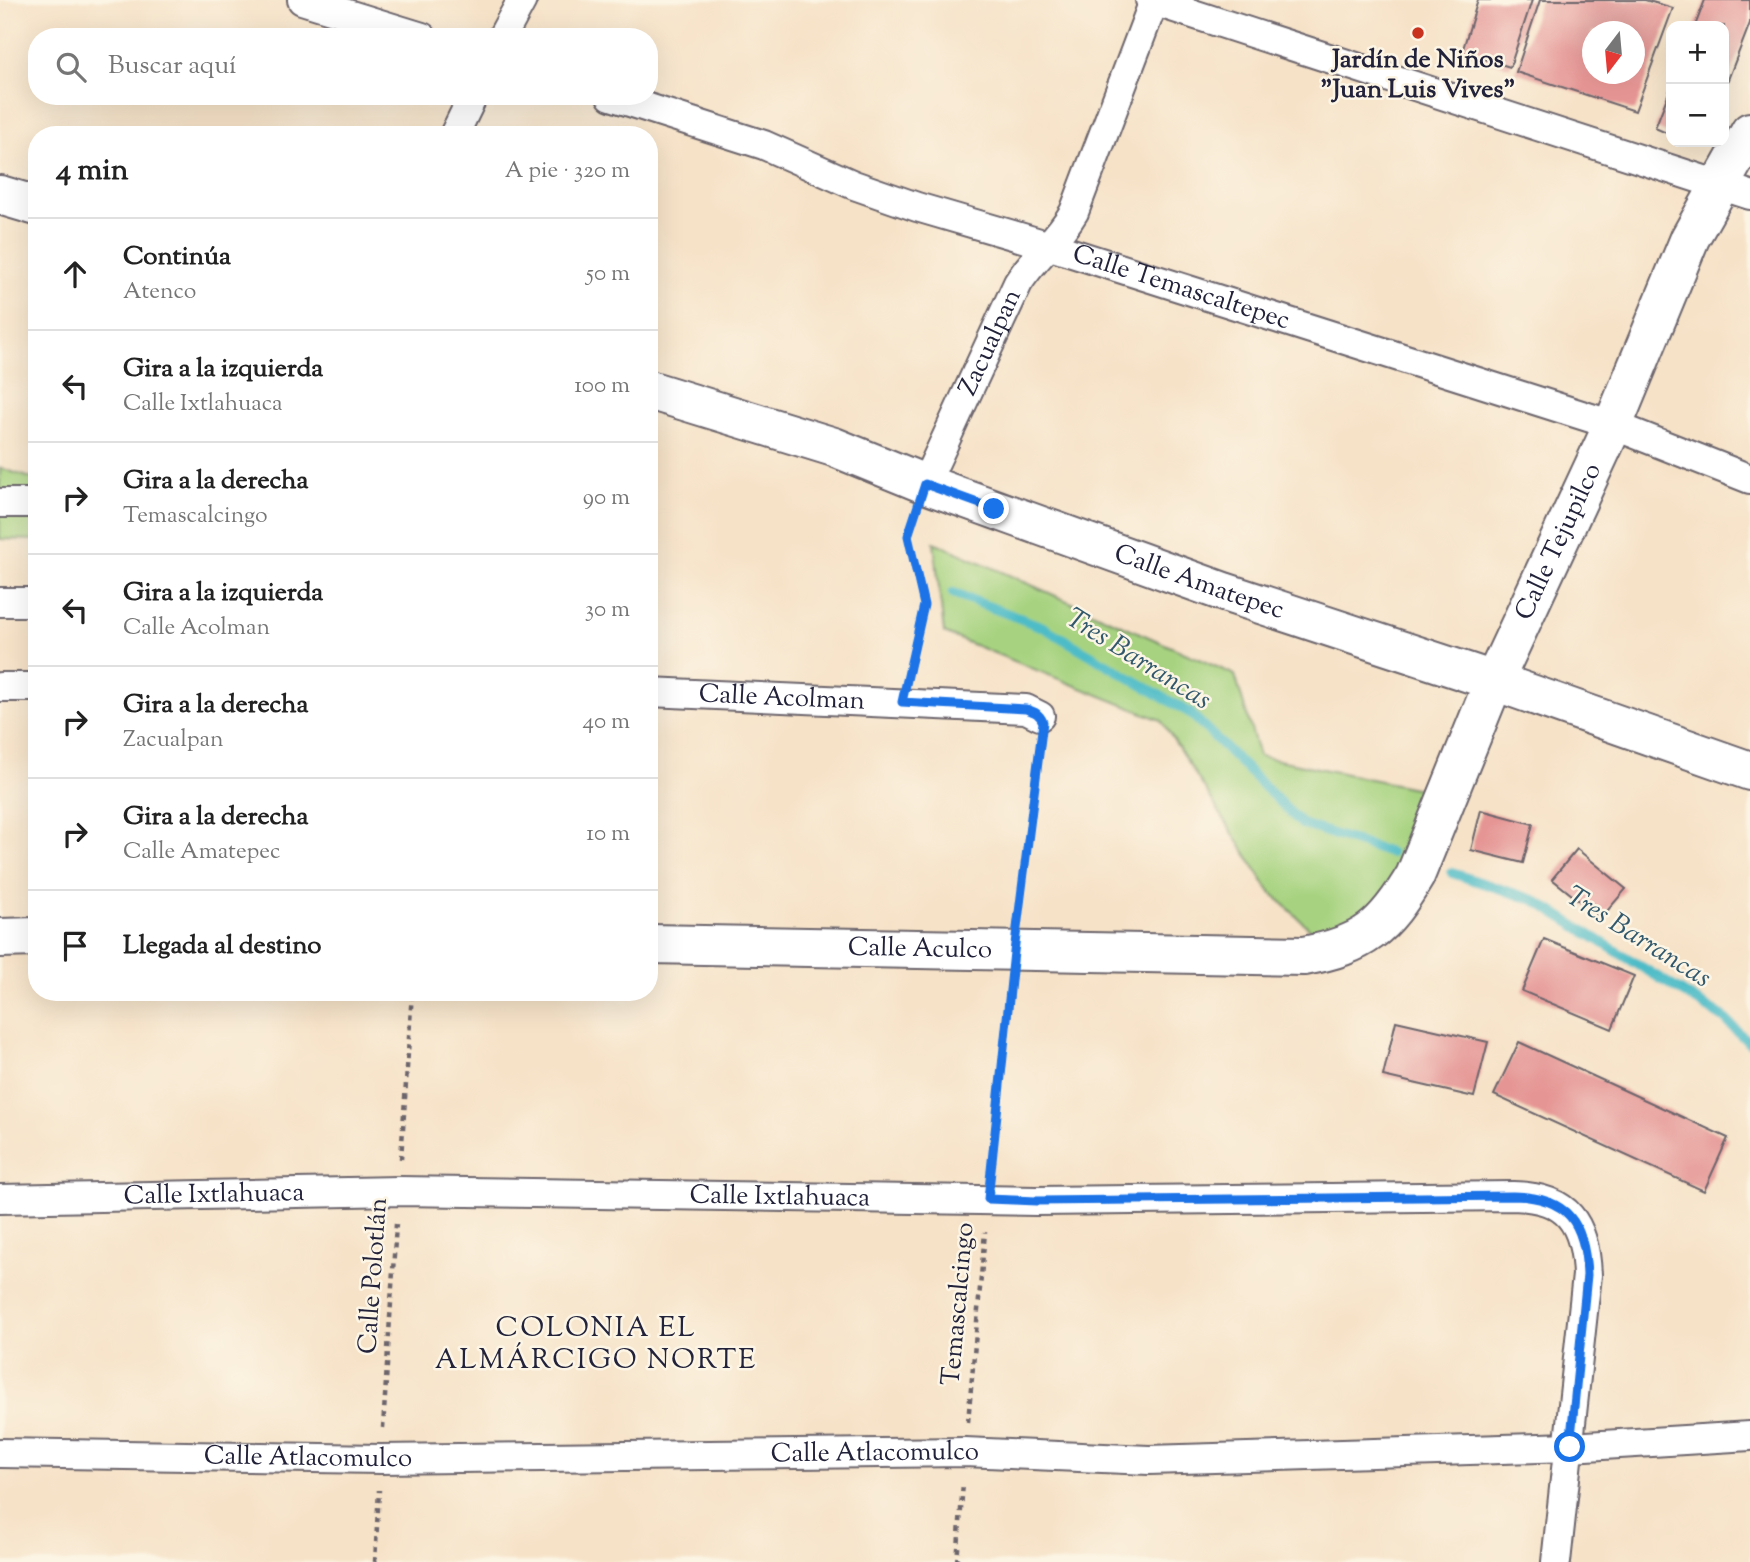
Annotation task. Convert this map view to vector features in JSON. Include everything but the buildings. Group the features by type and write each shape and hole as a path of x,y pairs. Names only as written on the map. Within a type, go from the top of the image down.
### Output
{"street":[{"path":"302,0 393,28"},
{"path":"507,28 522,0"},
{"path":"1152,1 1735,190"},
{"name":"Zacualpan","path":"925,484 1018,283 1031,261 1050,246 1074,212 1152,1"},
{"path":"458,126 469,105"},
{"name":"Calle Temascaltepec","path":"639,105 764,145 854,185 917,207 1050,246 1613,425 1750,479"},
{"name":"Calle Tejupilco","path":"1355,942 1375,929 1398,904 1415,876 1494,681 1613,425 1690,238 1735,190 1750,132"},
{"path":"0,195 28,203"},
{"name":"Calle Amatepec","path":"658,393 834,447 925,484 1224,592 1494,681 1750,771"},
{"path":"0,503 28,503"},
{"path":"0,602 28,602"},
{"path":"0,687 28,687"},
{"name":"Calle Acolman","path":"658,692 1026,709 1040,716"},
{"path":"0,937 28,937"},
{"name":"Calle Aculco","path":"658,944 1304,956 1336,950 1355,942"},
{"name":"Calle Ixtlahuaca","path":"0,1199 399,1191 1036,1201 1513,1196 1545,1199 1571,1215 1586,1249 1587,1275 1570,1447"},
{"name":"Calle Atlacomulco","path":"0,1453 381,1459 965,1452 1149,1460 1570,1447 1750,1436"},
{"path":"1556,1562 1570,1447"}],"path":[{"path":"902,702 924,605 908,536 925,484"},
{"name":"Temascalcingo","path":"957,1562 988,1199 1014,952 1043,722 1040,716"},
{"name":"Calle Polotlán","path":"375,1562 411,1001"}],"green space":[{"path":"0,468 28,477 28,540 0,539"},
{"path":"934,542 1235,675 1259,756 1453,796 1338,956 1269,890 1161,720 944,633"}],"waterway":[{"name":"Tres Barrancas","path":"953,593 1043,627 1190,713 1302,824 1390,853"},
{"name":"Tres Barrancas","path":"1452,873 1534,900 1724,1018 1750,1044"}],"place":[{"name":"Jardín de Niños \"Juan Luis Vives\"","path":"1418,33"}],"district":[{"name":"COLONIA EL ALMÁRCIGO NORTE","path":"596,1345"}],"route":[{"path":"994,509 925,484 908,536 924,613 902,702 1026,709 1035,712 1043,722 1014,952 988,1199 1036,1201 1529,1196 1545,1199 1571,1215 1586,1249 1587,1275 1570,1447"}]}
